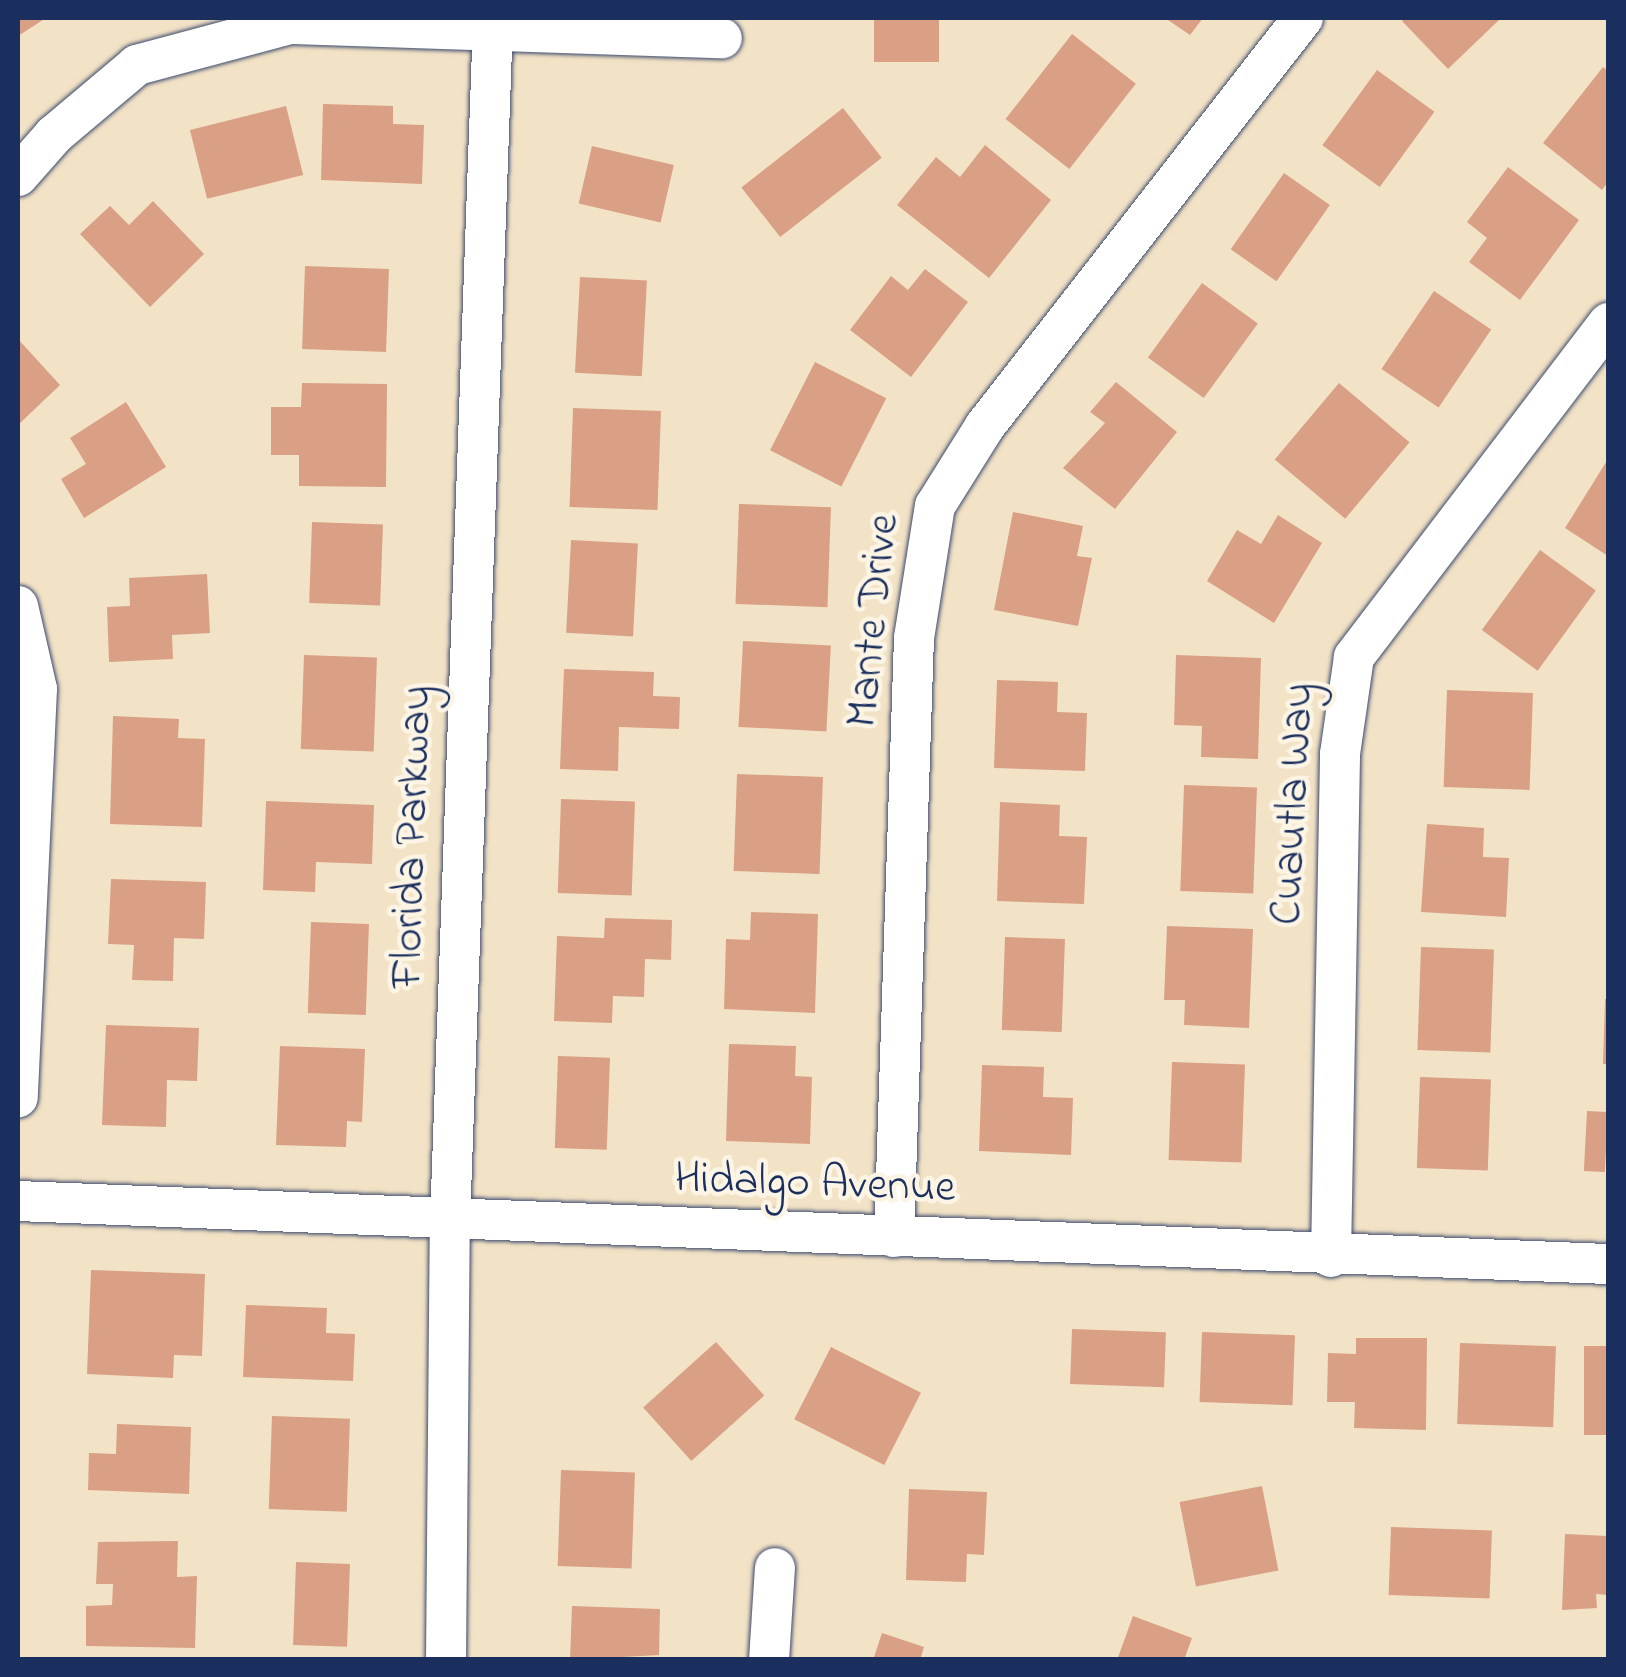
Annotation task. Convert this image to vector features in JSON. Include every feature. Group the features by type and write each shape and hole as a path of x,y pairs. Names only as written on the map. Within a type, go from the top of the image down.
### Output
{"street":[{"name":"Mante Drive","path":"894,1238 914,638 935,506 985,426 1304,18"},
{"path":"18,176 54,135 137,65 290,24 493,24 722,38"},
{"name":"Florida Parkway","path":"446,1660 450,1222 493,24"},
{"name":"Cuautla Way","path":"1331,1256 1340,754 1354,657 1608,323"},
{"path":"18,606 37,689 18,1098"},
{"name":"Hidalgo Avenue","path":"18,1201 450,1222 1608,1264"},
{"path":"769,1660 775,1568"}],"building":[{"path":"18,18 46,18 18,36"},
{"path":"874,18 939,18 939,62 874,62"},
{"path":"1165,18 1203,18 1190,35"},
{"path":"1501,18 1448,69 1402,21"},
{"path":"1072,34 1136,84 1069,169 1006,119"},
{"path":"1603,67 1608,71 1608,182 1602,190 1543,143"},
{"path":"1377,70 1434,112 1380,187 1322,145"},
{"path":"323,104 393,106 393,124 424,125 422,184 321,180"},
{"path":"286,106 303,175 207,199 190,130"},
{"path":"843,108 882,158 780,237 741,187"},
{"path":"985,145 1051,200 989,278 897,205 936,157 960,177"},
{"path":"592,146 674,165 661,222 579,203"},
{"path":"1508,167 1579,220 1520,300 1469,262 1487,238 1467,222"},
{"path":"1284,173 1330,205 1277,281 1231,249"},
{"path":"153,201 204,254 150,307 80,234 110,206 129,225"},
{"path":"305,266 389,269 386,352 302,349"},
{"path":"925,269 968,302 911,377 850,330 891,276 908,290"},
{"path":"580,277 647,281 642,376 575,373"},
{"path":"1202,283 1258,324 1204,398 1148,357"},
{"path":"1434,291 1491,330 1439,408 1381,369"},
{"path":"18,339 60,385 18,425"},
{"path":"815,362 886,398 841,487 770,450"},
{"path":"1116,382 1177,432 1115,509 1063,468 1105,423 1090,412"},
{"path":"302,383 387,384 386,487 299,486 299,455 271,455 271,407 301,407"},
{"path":"1339,383 1409,442 1345,519 1275,460"},
{"path":"126,402 166,467 84,518 61,479 86,464 70,438"},
{"path":"573,408 661,411 657,510 570,507"},
{"path":"1608,459 1608,556 1565,528"},
{"path":"739,504 831,507 827,607 736,604"},
{"path":"1013,512 1083,526 1077,556 1092,558 1078,626 994,610"},
{"path":"1278,515 1322,543 1274,623 1207,581 1237,530 1261,544"},
{"path":"312,522 383,524 380,605 309,603"},
{"path":"571,540 638,544 633,636 566,633"},
{"path":"1540,550 1596,591 1538,671 1482,630"},
{"path":"207,574 210,633 172,635 173,659 109,662 107,607 130,606 129,578"},
{"path":"743,641 831,646 826,731 738,727"},
{"path":"304,655 377,658 374,751 301,749"},
{"path":"1176,655 1261,658 1258,759 1201,757 1202,726 1174,725"},
{"path":"564,669 654,672 653,696 680,697 679,729 619,727 618,771 560,769"},
{"path":"997,680 1058,682 1057,712 1087,713 1085,771 994,768"},
{"path":"1447,690 1533,693 1530,790 1444,787"},
{"path":"113,716 179,719 178,738 205,739 202,827 110,824"},
{"path":"737,774 823,777 820,874 734,871"},
{"path":"1184,785 1257,788 1253,893 1180,891"},
{"path":"561,799 635,802 632,896 558,893"},
{"path":"266,801 374,805 372,864 316,862 315,892 263,890"},
{"path":"1000,802 1060,805 1059,836 1087,837 1084,904 997,901"},
{"path":"1427,824 1484,828 1483,857 1509,858 1506,917 1421,912"},
{"path":"111,879 206,882 204,939 174,938 173,981 132,980 134,945 108,944"},
{"path":"751,912 818,914 815,1013 724,1009 726,939 750,940"},
{"path":"605,918 672,920 671,960 645,959 644,997 613,996 612,1023 554,1021 557,936 604,938"},
{"path":"311,922 369,924 366,1015 308,1013"},
{"path":"1167,926 1253,929 1249,1028 1184,1025 1185,1000 1164,1000"},
{"path":"1005,937 1065,939 1062,1032 1002,1030"},
{"path":"1421,947 1494,950 1490,1052 1417,1050"},
{"path":"1608,999 1608,1064 1603,1064"},
{"path":"106,1025 199,1028 197,1081 167,1080 166,1127 102,1125"},
{"path":"729,1044 796,1046 795,1076 812,1077 810,1144 726,1141"},
{"path":"280,1046 365,1049 362,1122 347,1121 346,1147 276,1145"},
{"path":"558,1056 610,1058 607,1150 555,1148"},
{"path":"1172,1062 1245,1065 1242,1162 1169,1160"},
{"path":"982,1065 1044,1067 1043,1097 1073,1098 1071,1155 979,1151"},
{"path":"1420,1077 1491,1079 1488,1170 1417,1168"},
{"path":"1587,1111 1608,1112 1605,1172 1584,1171"},
{"path":"91,1270 205,1274 202,1356 174,1355 173,1378 87,1374"},
{"path":"246,1305 327,1308 326,1333 355,1334 353,1381 243,1377"},
{"path":"1072,1329 1166,1332 1164,1387 1070,1384"},
{"path":"1202,1332 1295,1335 1293,1405 1200,1402"},
{"path":"1356,1338 1427,1338 1426,1430 1354,1428 1355,1402 1327,1402 1328,1353 1356,1354"},
{"path":"716,1342 764,1396 691,1461 643,1408"},
{"path":"1460,1343 1556,1346 1553,1427 1457,1424"},
{"path":"1584,1346 1608,1346 1608,1435 1584,1435"},
{"path":"831,1347 921,1393 884,1465 794,1419"},
{"path":"272,1416 350,1419 347,1512 269,1509"},
{"path":"117,1424 191,1427 189,1494 88,1490 89,1453 116,1454"},
{"path":"561,1470 635,1473 632,1569 558,1566"},
{"path":"1262,1486 1278,1570 1196,1586 1180,1502"},
{"path":"909,1489 987,1492 984,1555 967,1554 966,1582 906,1580"},
{"path":"1391,1527 1492,1531 1490,1598 1389,1595"},
{"path":"1565,1534 1608,1536 1608,1595 1596,1594 1597,1608 1562,1610"},
{"path":"178,1541 177,1577 197,1576 195,1648 86,1646 86,1606 112,1605 113,1584 96,1584 98,1542"},
{"path":"296,1562 350,1564 347,1647 293,1645"},
{"path":"572,1606 660,1609 659,1655 570,1660"},
{"path":"1133,1616 1192,1638 1184,1660 1117,1660"},
{"path":"882,1633 924,1647 920,1660 873,1660"}]}
